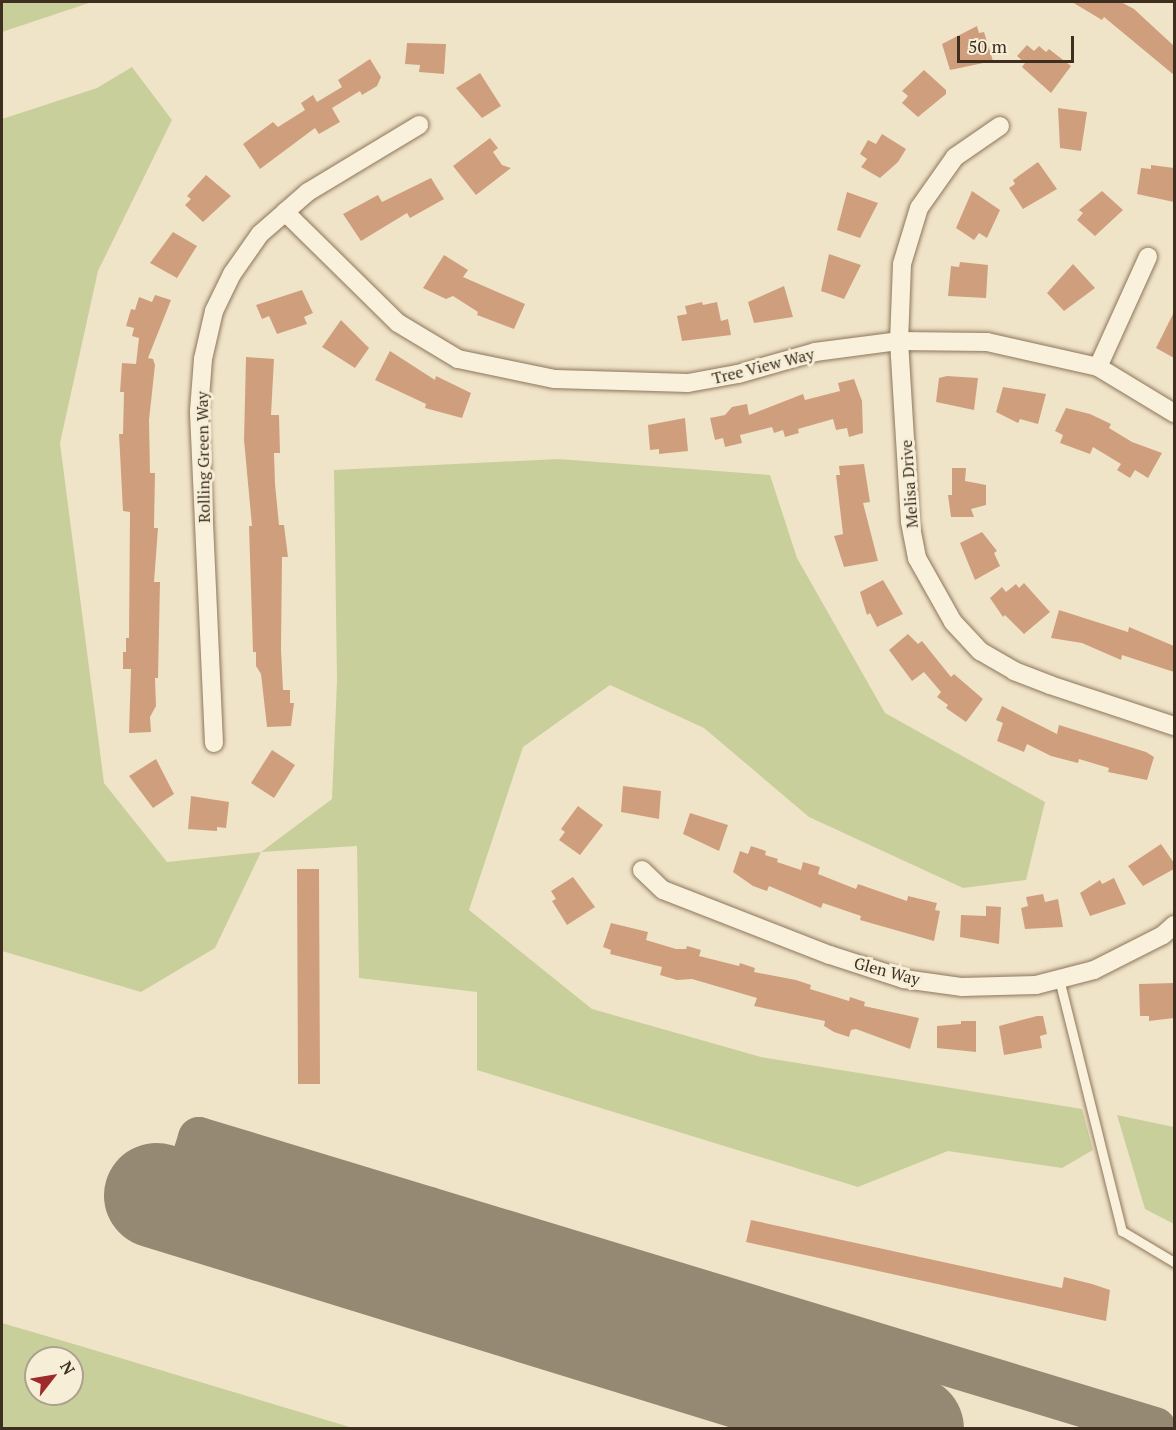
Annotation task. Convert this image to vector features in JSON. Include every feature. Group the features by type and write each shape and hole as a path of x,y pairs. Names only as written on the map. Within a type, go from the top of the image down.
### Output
{"street":[{"name":"Rolling Green Way","path":"214,742 199,411 203,359 214,310 232,274 260,234 308,192 418,125"},
{"name":"Melisa Drive","path":"1000,126 955,158 919,208 902,264 899,341 910,522 917,558 953,622 980,651 1014,671 1174,726"},
{"name":"Tree View Way","path":"285,212 398,323 458,359 555,379 688,382 738,374 815,352 899,341 987,342 1098,368 1174,413"},
{"path":"1098,368 1148,257"},
{"name":"Glen Way","path":"642,870 663,890 694,904 904,979 962,987 1036,985 1094,970 1162,936 1174,925"}],"lane":[{"path":"1059,979 1122,1231 1174,1262"}],"green space":[{"path":"2,2 92,2 2,32"},
{"path":"132,67 172,120 98,271 60,443 104,783 167,862 261,852 215,948 141,992 2,951 2,119 97,88"},
{"path":"558,459 770,475 797,558 885,713 1045,802 1026,880 963,888 809,817 704,728 610,685 523,747 469,910 592,1009 761,1057 1082,1109 1093,1150 1062,1168 948,1151 858,1187 477,1070 477,992 359,978 357,846 261,852 332,799 337,681 334,470"},
{"path":"1117,1115 1174,1127 1174,1224 1145,1209"},
{"path":"2,1323 79,1346 24,1346 24,1406 84,1406 84,1348 353,1428 2,1428"}],"building":[{"path":"1072,2 1121,2 1134,9 1174,46 1174,75 1104,17 1102,20"},
{"path":"977,26 979,33 984,32 993,61 950,70 942,44"},
{"path":"407,43 446,44 444,74 419,72 420,65 405,64"},
{"path":"1027,45 1034,51 1039,46 1046,52 1049,49 1071,66 1051,93 1022,67 1025,63 1017,56"},
{"path":"370,59 381,77 377,86 362,95 360,91 332,108 340,122 319,134 315,128 260,169 243,144 273,122 278,127 305,110 301,103 313,95 317,102 342,87 338,80"},
{"path":"924,70 946,90 946,94 918,117 902,103 908,96 902,91"},
{"path":"480,73 501,106 482,118 456,88"},
{"path":"1058,108 1087,112 1081,151 1060,148"},
{"path":"882,134 906,149 898,162 880,178 861,167 867,159 860,154 868,140 876,144"},
{"path":"490,138 498,148 493,152 502,165 511,168 476,195 453,166"},
{"path":"1038,162 1057,189 1023,209 1009,188 1015,184 1013,180"},
{"path":"1151,165 1174,168 1174,202 1137,194 1141,168 1151,169"},
{"path":"206,175 231,196 203,222 185,205 191,199 187,196"},
{"path":"431,178 444,199 410,218 407,213 361,241 343,214 378,195 382,202"},
{"path":"972,191 1000,210 987,238 979,233 974,240 956,228"},
{"path":"1102,191 1123,210 1095,236 1077,220 1083,213 1079,210"},
{"path":"847,192 878,203 860,238 837,230"},
{"path":"173,232 197,246 177,278 150,263"},
{"path":"829,254 861,265 844,299 821,291"},
{"path":"444,255 468,270 463,277 525,304 514,329 477,315 478,312 453,296 446,299 423,288"},
{"path":"960,262 988,265 986,298 948,296 951,266 959,267"},
{"path":"1073,264 1095,288 1064,311 1047,293"},
{"path":"784,286 793,317 754,323 748,302"},
{"path":"302,290 313,313 304,317 307,324 277,334 269,316 262,319 256,305"},
{"path":"155,295 171,300 148,358 153,359 155,365 149,420 150,473 155,473 154,528 158,528 154,582 160,582 158,678 155,678 156,706 150,717 151,732 129,733 131,669 123,669 123,652 126,652 126,638 129,638 130,512 123,511 119,434 123,434 124,392 120,392 122,363 136,364 139,338 132,336 134,328 126,326 131,309 135,310 139,297 152,302"},
{"path":"702,302 703,305 717,302 721,321 728,319 731,335 682,341 677,316 687,314 685,306"},
{"path":"1174,312 1174,358 1156,348"},
{"path":"341,320 369,348 355,368 322,347"},
{"path":"390,351 435,380 436,376 471,393 462,418 425,408 426,404 375,380"},
{"path":"246,357 274,359 271,415 279,415 280,453 274,453 275,484 279,525 284,525 288,557 282,557 281,649 283,690 290,690 290,703 294,703 291,726 267,727 261,674 256,666 256,652 253,652 249,526 252,526 244,440"},
{"path":"947,376 978,378 974,410 936,402 939,378"},
{"path":"854,379 862,401 863,433 849,437 847,428 836,430 833,419 798,429 799,433 785,437 783,430 774,433 772,427 740,435 742,443 725,447 723,438 715,440 710,418 725,415 732,407 747,404 749,415 803,394 805,400 840,391 838,383"},
{"path":"1003,387 1046,394 1038,424 1020,419 1018,423 996,412"},
{"path":"1066,408 1090,414 1111,424 1109,428 1132,442 1162,453 1148,478 1135,470 1130,478 1117,470 1121,464 1093,447 1090,454 1060,443 1063,435 1055,431"},
{"path":"685,418 688,451 659,454 659,449 650,450 648,425"},
{"path":"864,464 870,502 863,503 878,561 844,567 834,536 843,534 836,475 840,475 839,466"},
{"path":"952,468 966,468 965,481 986,485 986,505 971,509 974,517 951,517 948,495 952,495"},
{"path":"982,532 997,551 994,553 1000,566 975,580 960,543"},
{"path":"883,580 903,614 877,627 870,613 867,615 860,592"},
{"path":"1024,583 1050,612 1024,634 1005,615 1003,617 990,598 1002,587 1006,592 1016,584 1019,588"},
{"path":"1059,610 1128,632 1129,627 1174,646 1174,672 1122,655 1121,660 1082,643 1051,638"},
{"path":"908,634 918,644 922,641 951,677 954,674 983,699 966,722 946,708 948,705 937,697 941,692 924,672 912,681 889,650"},
{"path":"1002,706 1057,734 1059,725 1146,752 1154,757 1147,780 1108,772 1109,768 1079,759 1078,763 1051,756 1027,744 1024,752 997,741 1003,723 996,720"},
{"path":"272,750 295,765 274,798 251,783"},
{"path":"156,759 174,794 153,808 129,776"},
{"path":"623,786 661,791 659,819 621,812"},
{"path":"191,796 229,802 226,828 217,827 217,831 188,829"},
{"path":"578,806 603,825 580,855 559,840 565,832 561,829"},
{"path":"690,813 728,825 719,851 683,834"},
{"path":"1161,844 1174,863 1174,869 1143,886 1128,866"},
{"path":"751,846 766,851 765,855 778,859 777,862 801,870 803,862 820,867 818,874 856,889 858,884 907,901 908,896 937,903 935,910 940,911 934,941 860,920 861,916 823,903 821,908 769,886 767,891 753,886 733,872 740,851 748,854"},
{"path":"297,869 319,869 320,1084 298,1084"},
{"path":"573,877 595,907 567,925 552,901 556,899 551,891"},
{"path":"1114,878 1126,904 1090,916 1080,893 1100,880 1102,884"},
{"path":"1043,894 1045,902 1058,899 1063,927 1025,929 1021,908 1028,906 1026,897"},
{"path":"986,906 1001,907 999,944 960,937 961,915 986,916"},
{"path":"611,923 648,932 646,940 676,949 686,949 687,946 701,950 699,956 739,966 740,963 755,968 754,972 796,980 811,985 810,989 849,1001 850,997 865,1002 864,1006 919,1018 910,1049 856,1029 851,1030 849,1037 824,1026 825,1021 754,1006 757,998 692,979 677,980 660,975 662,967 610,954 611,950 603,947"},
{"path":"1174,983 1174,1018 1149,1021 1149,1016 1140,1016 1139,984"},
{"path":"1043,1016 1047,1034 1040,1036 1042,1048 1004,1055 999,1026"},
{"path":"961,1021 976,1021 976,1052 937,1048 937,1026 961,1024"},
{"path":"751,1220 1062,1288 1064,1277 1092,1284 1110,1290 1106,1321 746,1242"}],"taxiway":[{"path":"179,1202 199,1138 1155,1428"},
{"path":"410,1271 429,1208"}],"runway":[{"path":"156,1195 911,1428"}]}
